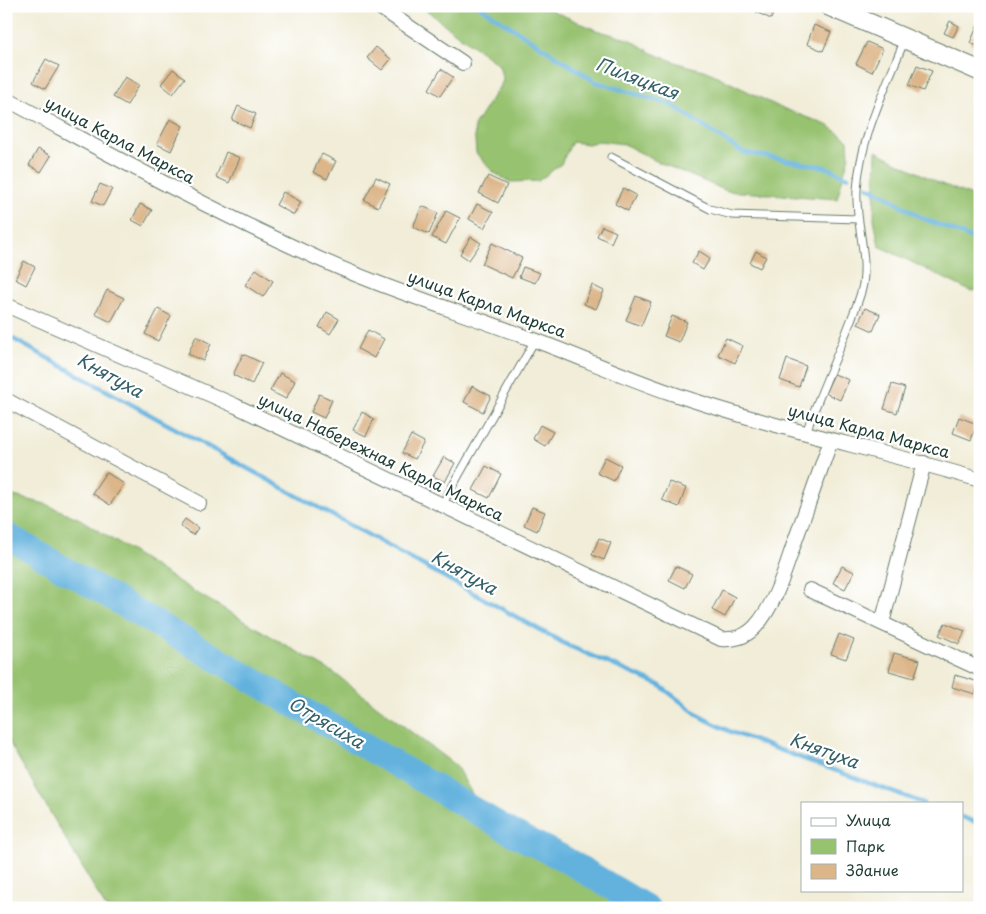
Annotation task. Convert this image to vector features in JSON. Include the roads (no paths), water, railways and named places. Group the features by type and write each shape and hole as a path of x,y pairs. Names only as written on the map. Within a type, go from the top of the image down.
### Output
{"street":[{"path":"378,6 463,62"},
{"path":"829,6 980,71"},
{"name":"улица Карла Маркса","path":"6,99 162,183 303,252 348,271 669,392 711,406 831,440 924,463 980,480"},
{"name":"улица Набережная Карла Маркса","path":"6,305 236,406 721,639 740,638 755,626 770,604 785,569 831,440"},
{"path":"6,400 199,503"},
{"path":"882,622 924,463"},
{"path":"810,590 980,669"}],"lane":[{"path":"806,433 817,399 846,334 863,285 864,266 858,219 857,190 865,145 874,116 905,38"},
{"path":"611,157 710,208 732,215 858,219"},
{"path":"442,506 534,340"}],"waterway":[{"name":"Пиляцкая","path":"479,6 596,82 672,105 742,152 825,167 848,177"},
{"name":"Пиляцкая","path":"868,187 885,195 920,217 980,242"},
{"name":"Княтуха","path":"6,335 569,646 659,685 701,717 731,732 920,802"},
{"name":"Отрясиха","path":"6,535 511,832 561,857 647,908"},
{"name":"Княтуха","path":"964,818 980,824"}]}
